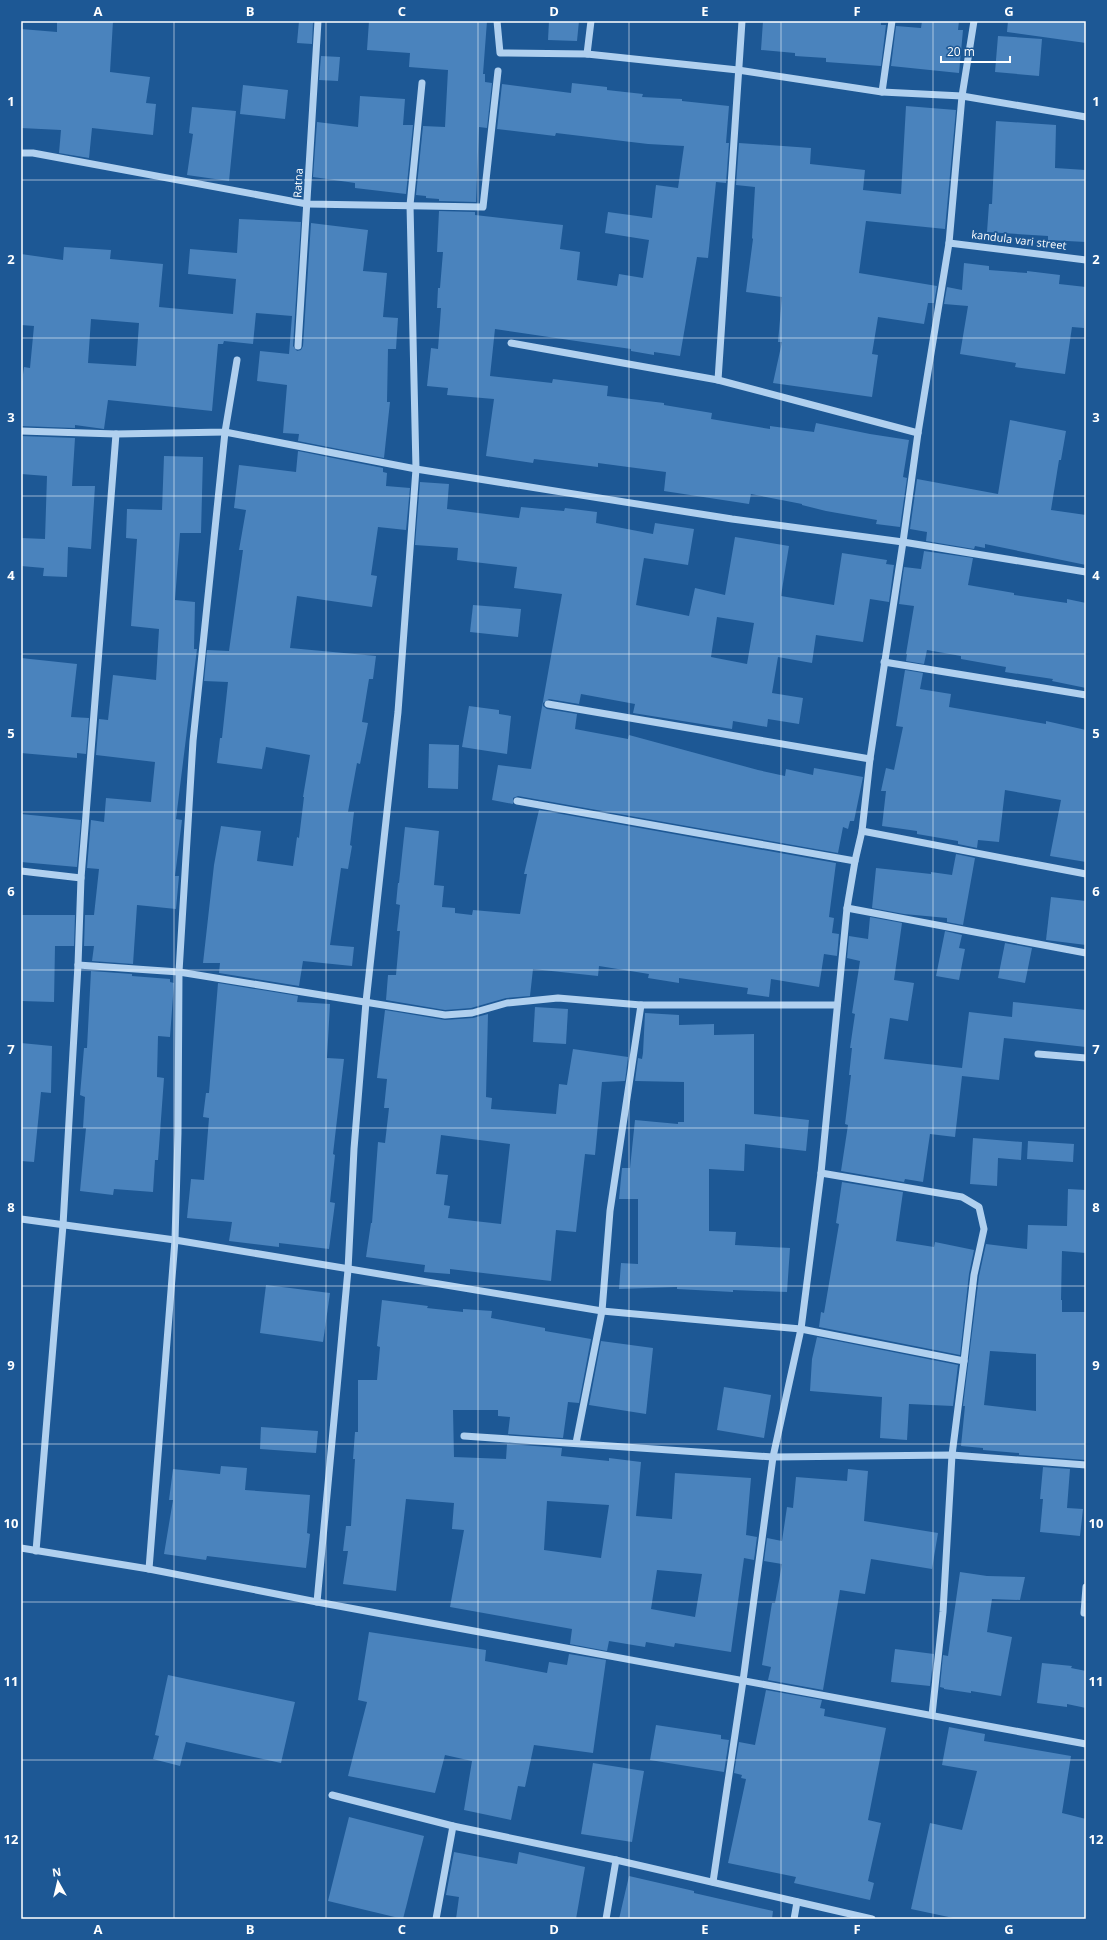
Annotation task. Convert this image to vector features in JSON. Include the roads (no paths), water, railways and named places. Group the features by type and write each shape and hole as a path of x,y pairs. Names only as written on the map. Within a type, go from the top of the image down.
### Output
{"street":[{"name":"Ratna","path":"298,346 318,21"},
{"path":"498,21 500,53 587,54 738,70 882,92 962,96 1086,117"},
{"path":"587,54 591,21"},
{"path":"718,380 742,21"},
{"path":"882,92 892,21"},
{"path":"713,1882 743,1681 773,1457 801,1328 821,1173 847,908 862,831 870,759 884,662 918,433 949,243 962,96 974,21"},
{"path":"21,153 33,153 307,204 410,205 483,208 498,71"},
{"path":"317,1602 348,1270 354,1149 366,1002 398,712 416,469 410,205 422,83"},
{"name":"kandula vari street","path":"949,243 1086,260"},
{"path":"511,343 718,380 918,433"},
{"path":"149,1569 175,1240 178,1133 179,972 193,741 225,432 237,360"},
{"path":"21,431 116,434 225,432 416,469 732,519 903,542 1086,572"},
{"path":"36,1551 63,1226 78,965 81,878 116,434"},
{"path":"884,662 1086,695"},
{"path":"548,704 870,759"},
{"path":"517,801 855,861"},
{"path":"862,831 1086,874"},
{"path":"21,871 81,878"},
{"path":"847,908 1086,953"},
{"path":"78,965 179,972 446,1015 472,1013 507,1003 558,998 641,1005 837,1005"},
{"path":"576,1443 602,1311 610,1211 641,1005"},
{"path":"1038,1054 1086,1058"},
{"path":"821,1173 962,1197 979,1207 984,1229 974,1275 952,1455 943,1612 932,1715"},
{"path":"21,1219 63,1226 175,1240 348,1270 602,1311 801,1328 964,1361"},
{"path":"464,1436 773,1457 952,1455 1086,1464"},
{"path":"21,1548 149,1569 317,1602 1086,1744"},
{"path":"1084,1613 1086,1587"},
{"path":"332,1795 453,1826 616,1860 872,1919"},
{"path":"436,1919 453,1826"},
{"path":"606,1919 616,1860"},
{"path":"794,1919 798,1902"}]}
